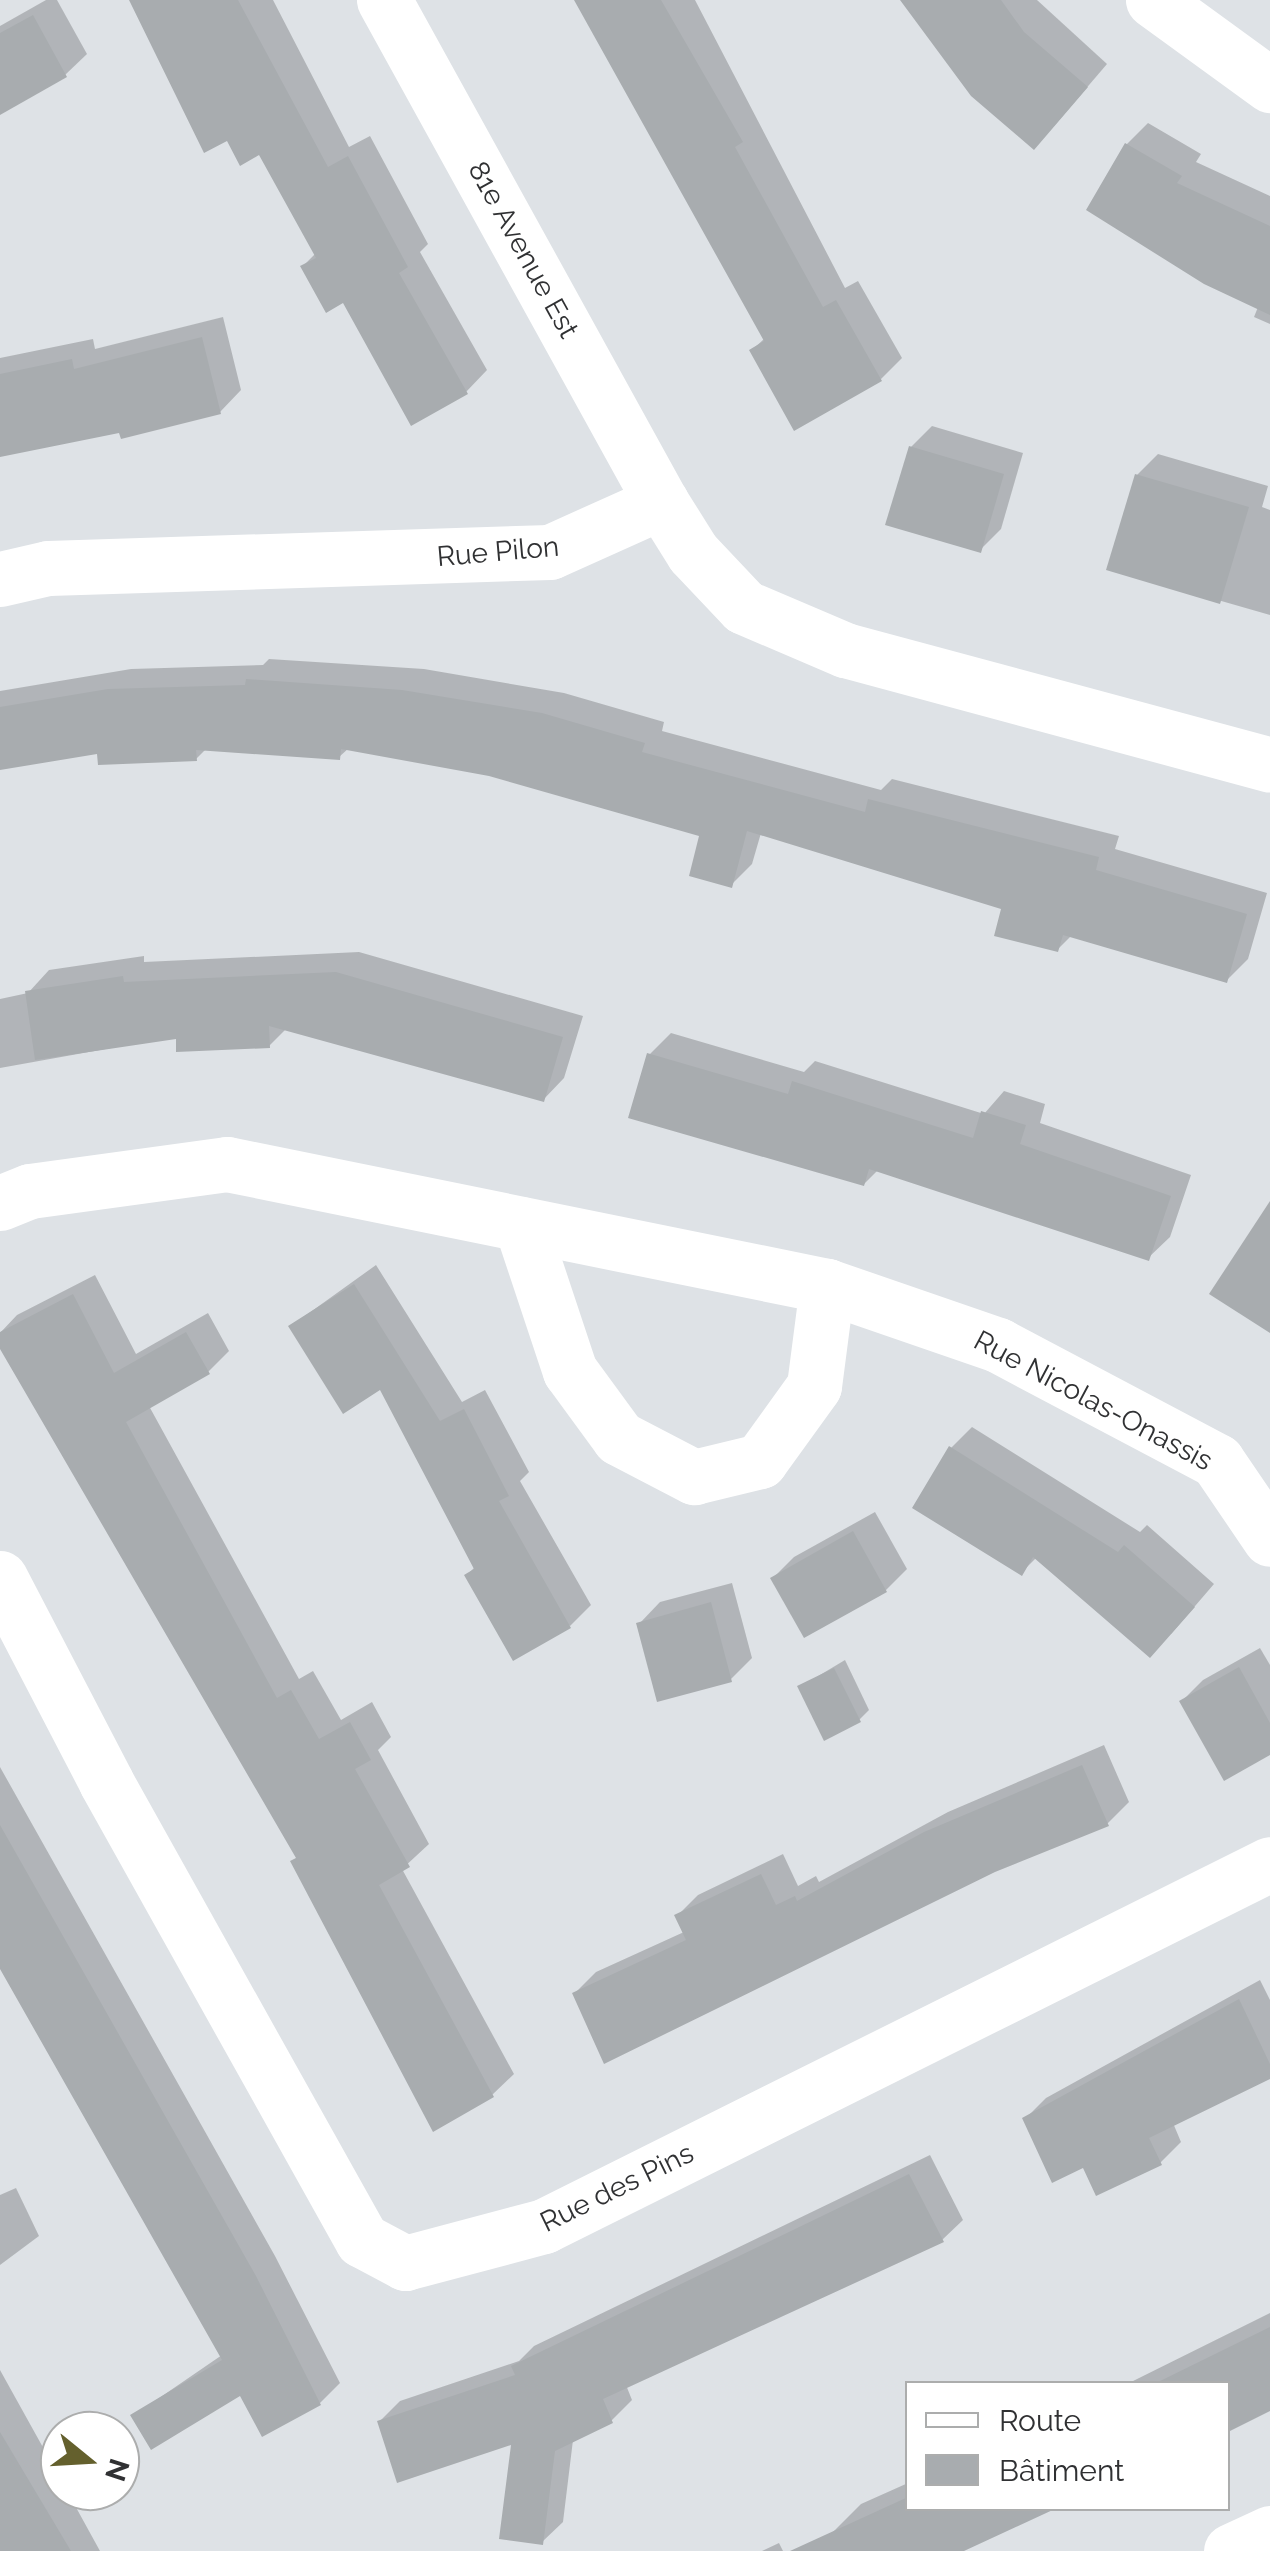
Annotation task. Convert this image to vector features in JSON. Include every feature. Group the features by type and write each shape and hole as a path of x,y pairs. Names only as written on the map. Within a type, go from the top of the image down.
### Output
{"street":[{"name":"81e Avenue Est","path":"384,0 660,502"},
{"path":"1154,0 1270,86"},
{"name":"Rue Pilon","path":"0,579 48,568 550,552 660,502"},
{"path":"660,502 710,574 765,621 845,650 1270,764"},
{"name":"Rue Nicolas-Onassis","path":"0,1203 30,1191 227,1164 827,1286 998,1345 1217,1462 1270,1538"},
{"path":"521,1224 570,1370 619,1438 694,1477 760,1460 814,1386 827,1286"},
{"name":"Rue des Pins","path":"0,1578 362,2240 405,2263 544,2226 1270,1864"},
{"path":"1230,2551 1270,2533"}],"building":[{"path":"129,0 238,0 328,167 348,156 408,267 399,273 468,394 411,426 343,303 326,313 300,266 316,258 259,155 240,166 227,141 204,153"},
{"path":"574,0 661,0 743,142 735,147 823,307 836,300 882,381 794,431 749,350 764,341"},
{"path":"900,0 1001,0 1024,32 1088,87 1034,150 971,96"},
{"path":"33,15 67,77 0,115 0,33"},
{"path":"1125,143 1182,176 1177,183 1270,226 1270,315 1204,284 1086,210"},
{"path":"202,337 221,414 121,439 119,433 0,457 0,374 72,359 74,369"},
{"path":"909,446 1004,474 981,553 885,525"},
{"path":"1135,474 1249,507 1220,604 1106,570"},
{"path":"246,679 402,690 542,713 645,743 642,752 865,812 868,799 1099,857 1096,870 1247,914 1227,983 1063,935 1058,952 994,936 1001,909 747,831 732,888 689,876 699,836 489,776 341,749 340,760 196,750 197,761 98,765 97,754 0,770 0,707 108,689 245,685"},
{"path":"336,972 563,1037 544,1102 269,1026 270,1048 176,1052 176,1039 35,1060 25,991 123,976 124,982"},
{"path":"647,1053 788,1094 792,1081 973,1138 981,1111 1026,1125 1020,1144 1171,1196 1149,1261 869,1169 864,1186 628,1118"},
{"path":"1270,1201 1270,1333 1209,1294"},
{"path":"354,1284 440,1421 464,1409 509,1496 499,1501 571,1628 513,1661 464,1575 474,1569 380,1390 343,1414 288,1326"},
{"path":"73,1294 114,1373 186,1332 210,1374 126,1422 277,1698 291,1690 319,1739 350,1722 371,1760 355,1769 410,1867 379,1885 494,2097 433,2132 290,1861 296,1858 0,1349 0,1332"},
{"path":"949,1446 1118,1552 1124,1545 1195,1607 1150,1658 1033,1557 1022,1576 912,1508"},
{"path":"853,1531 887,1592 804,1638 770,1578"},
{"path":"711,1602 732,1682 657,1702 636,1623"},
{"path":"1239,1667 1270,1723 1270,1755 1224,1781 1179,1701"},
{"path":"834,1668 861,1722 824,1741 797,1686"},
{"path":"1082,1765 1109,1826 995,1872 604,2064 572,1993 686,1940 674,1915 761,1874 776,1905 795,1896 797,1901 924,1832"},
{"path":"0,1825 256,2276 321,2405 262,2437 240,2396 151,2450 140,2432 140,2411 137,2411 222,2360 0,1969"},
{"path":"1239,1999 1270,2064 1270,2079 1149,2138 1162,2165 1096,2196 1083,2168 1052,2183 1022,2118"},
{"path":"909,2174 944,2242 603,2399 613,2423 555,2451 543,2545 499,2539 511,2445 397,2483 377,2421 515,2375 511,2366"},
{"path":"1270,2327 1270,2411 1230,2431 1230,2381 1160,2381"},
{"path":"0,2432 40,2499 40,2511 47,2511 71,2551 0,2551"},
{"path":"905,2498 905,2511 1051,2511 964,2551 790,2551"}]}
